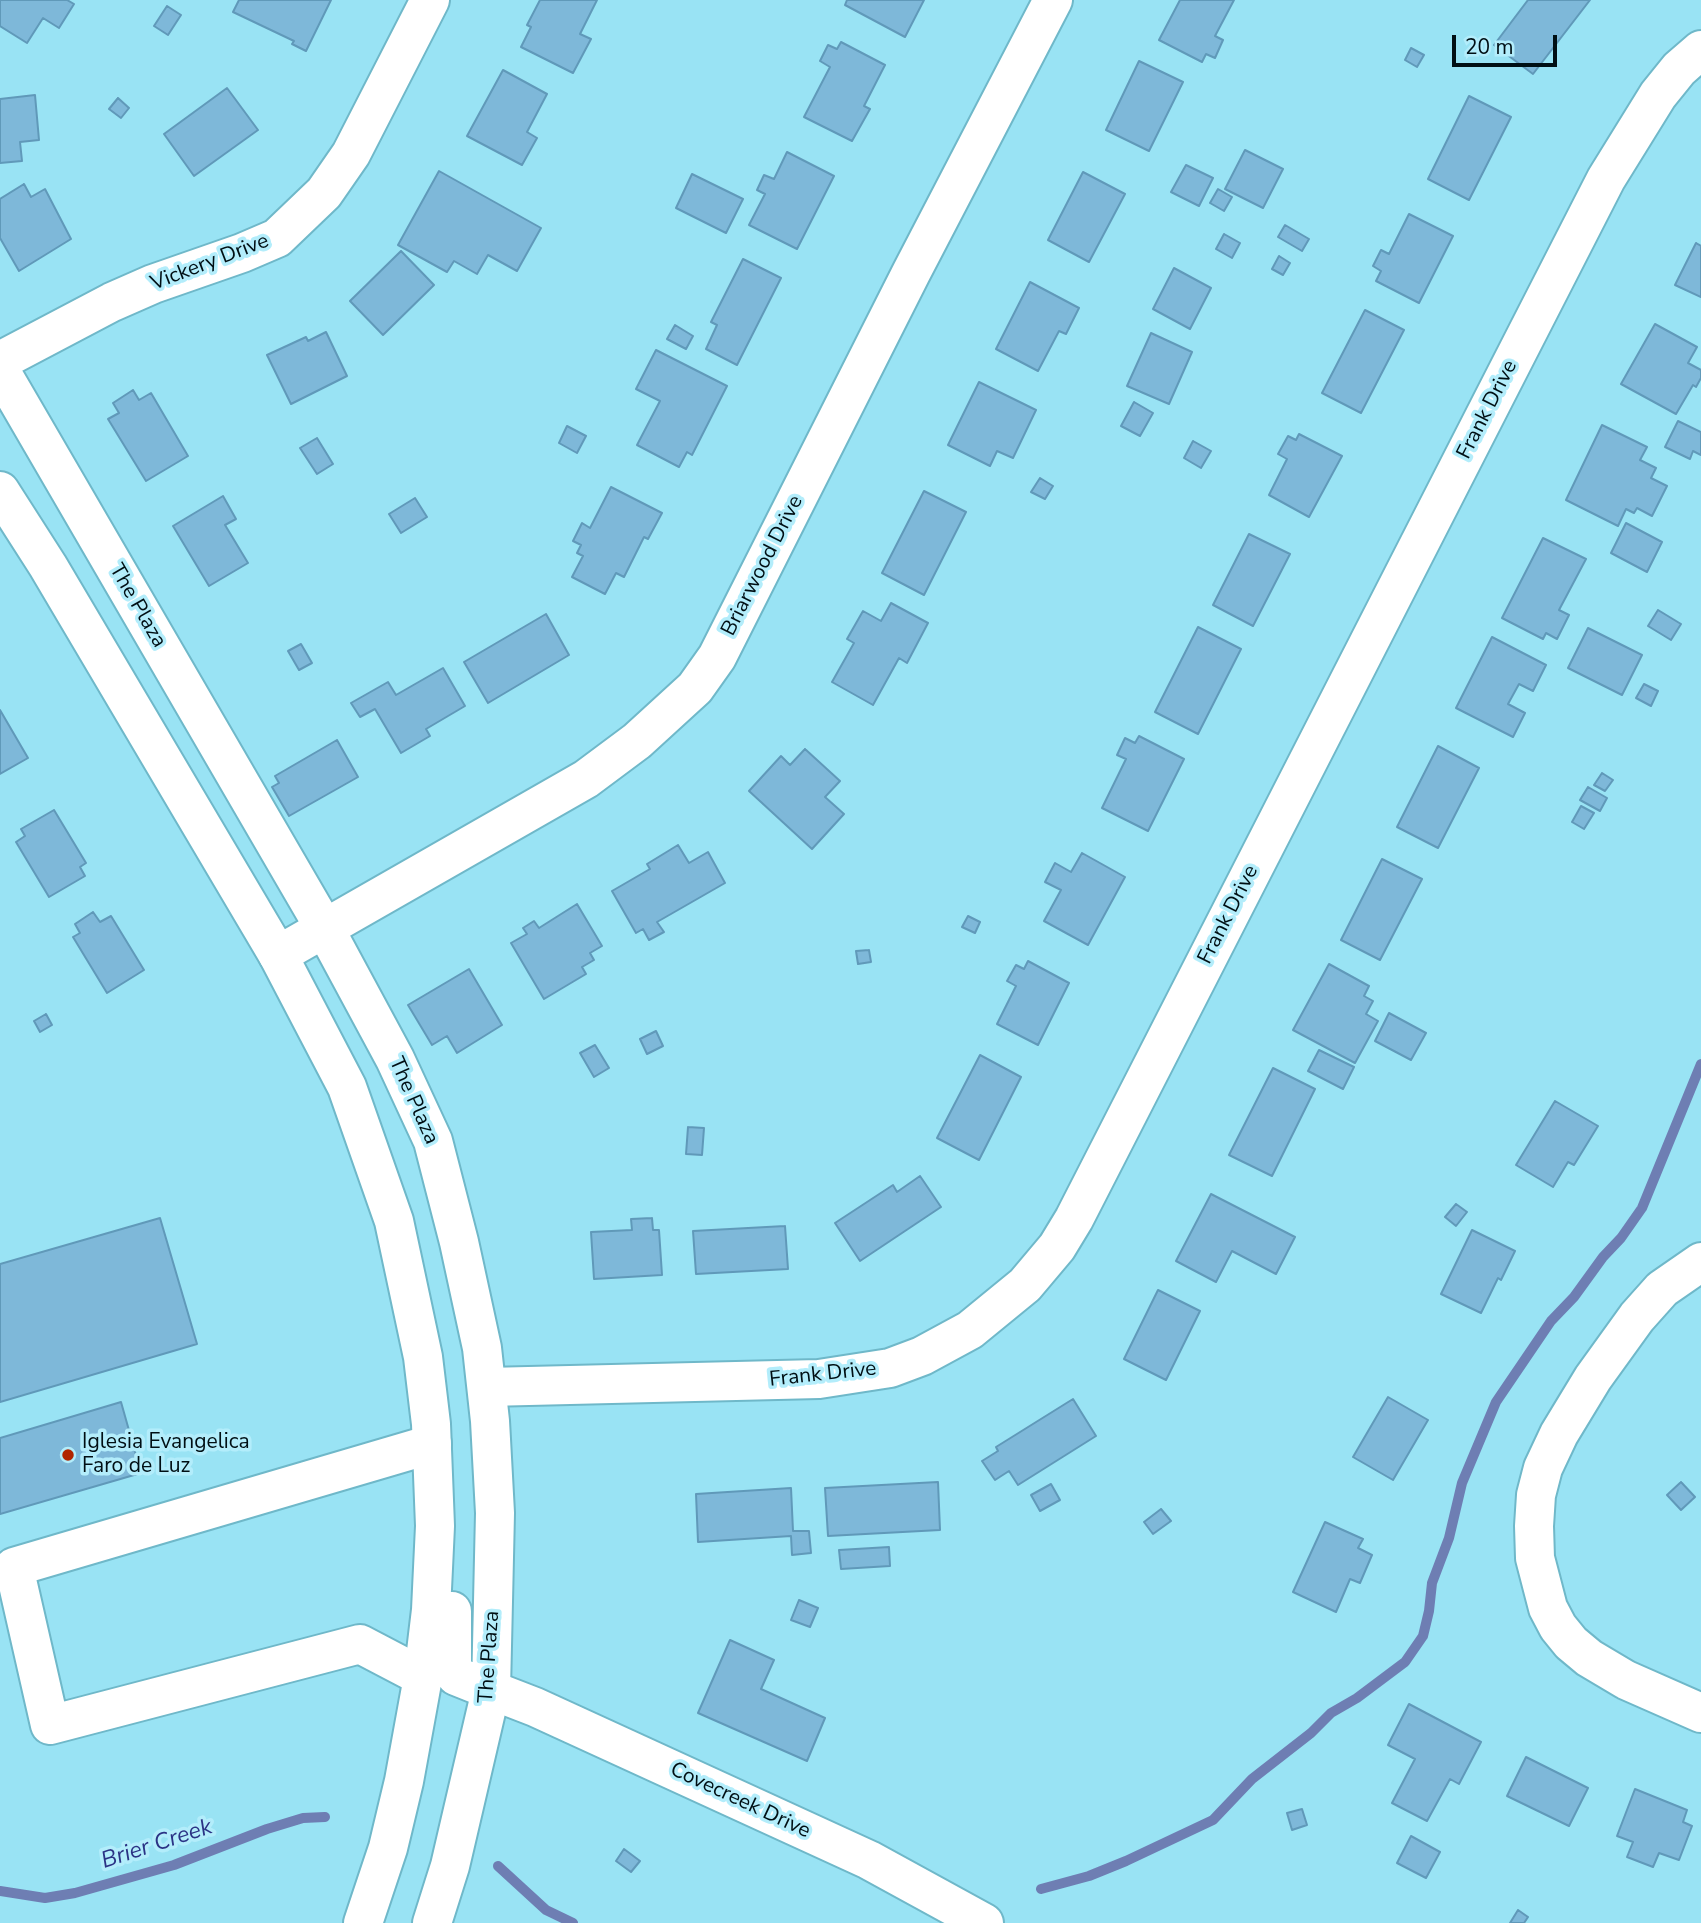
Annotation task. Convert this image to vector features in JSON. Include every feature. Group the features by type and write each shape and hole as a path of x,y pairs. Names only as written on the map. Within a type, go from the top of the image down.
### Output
{"street":[{"name":"Vickery Drive","path":"0,361 153,284 277,238 324,193 351,154 430,0"},
{"name":"Briarwood Drive","path":"278,955 586,779 637,741 695,688 717,657 911,272 1053,0"},
{"name":"Frank Drive","path":"487,1387 819,1379 890,1368 922,1356 970,1330 1025,1286 1057,1247 1074,1219 1606,179 1658,95 1679,69 1701,50"},
{"name":"The Plaza","path":"0,370 325,929 395,1059 433,1141 482,1348 495,1513 491,1690 450,1866 432,1923"},
{"path":"0,491 48,566 278,955 347,1087 394,1221 423,1357 432,1444 435,1526 431,1610 423,1677 404,1781 388,1848 363,1923"},
{"path":"1701,1262 1662,1289 1645,1307 1593,1378 1559,1434 1543,1468 1536,1495 1534,1526 1535,1558 1548,1608 1571,1643 1589,1658 1626,1680 1701,1713"},
{"path":"423,1677 360,1644 50,1725 14,1567 432,1444"},
{"name":"Covecreek Drive","path":"435,1526 449,1542 454,1556 452,1665 456,1676 535,1707 869,1860 984,1923"}],"building":[{"path":"0,0 67,0 74,4 59,28 43,18 27,43 0,26"},
{"path":"239,0 331,0 306,51 292,44 294,41 233,12"},
{"path":"540,0 597,0 580,34 591,39 573,73 521,47 531,27 527,25"},
{"path":"847,0 924,0 905,37 845,5"},
{"path":"1180,0 1234,0 1215,36 1223,40 1215,58 1206,54 1202,62 1159,40"},
{"path":"1528,0 1590,0 1533,74 1494,45"},
{"path":"167,6 181,15 168,35 154,26"},
{"path":"841,42 885,65 864,106 870,109 852,141 804,117 830,67 820,61 828,45 837,49"},
{"path":"1411,48 1424,55 1417,67 1405,60"},
{"path":"1139,61 1183,82 1149,151 1106,130"},
{"path":"503,70 547,94 527,132 537,138 522,165 467,136"},
{"path":"227,88 258,130 194,176 164,134"},
{"path":"35,95 39,140 20,142 22,161 0,163 0,99"},
{"path":"1469,96 1511,117 1469,200 1428,179"},
{"path":"118,98 129,108 121,118 109,109"},
{"path":"1245,150 1283,169 1263,208 1225,189"},
{"path":"787,152 834,176 797,249 749,225 765,194 757,190 764,175 774,179"},
{"path":"1186,165 1213,178 1199,206 1171,192"},
{"path":"439,171 541,228 517,271 488,255 477,274 454,261 447,272 398,245"},
{"path":"1083,172 1125,194 1089,262 1048,240"},
{"path":"692,174 743,199 726,233 676,208"},
{"path":"24,184 31,197 45,189 71,239 19,271 0,238 0,199"},
{"path":"1218,189 1232,197 1224,211 1210,203"},
{"path":"1409,214 1453,236 1419,303 1376,281 1381,271 1373,266 1381,250 1389,254"},
{"path":"1285,225 1309,239 1302,251 1278,237"},
{"path":"1224,234 1240,243 1232,258 1216,249"},
{"path":"1696,243 1701,246 1701,297 1675,285"},
{"path":"401,251 434,285 383,335 350,301"},
{"path":"1279,256 1290,263 1283,275 1272,269"},
{"path":"743,259 781,278 737,365 706,349 717,325 711,322"},
{"path":"1174,268 1211,288 1190,329 1153,309"},
{"path":"1030,282 1079,308 1066,334 1059,331 1038,371 996,349"},
{"path":"1365,310 1404,330 1361,413 1322,393"},
{"path":"1655,324 1697,347 1688,363 1701,370 1701,378 1696,387 1693,385 1676,414 1621,384"},
{"path":"675,325 693,336 686,349 667,339"},
{"path":"326,332 347,376 291,404 267,355 306,337 308,341"},
{"path":"1151,333 1192,352 1169,404 1127,386"},
{"path":"656,350 727,386 692,455 687,452 679,467 637,445 660,401 636,389"},
{"path":"979,382 1036,410 1013,458 997,451 990,466 948,445"},
{"path":"133,390 139,400 151,393 188,456 146,481 108,419 119,413 113,403"},
{"path":"1134,402 1153,413 1140,436 1121,426"},
{"path":"1678,421 1701,432 1701,455 1693,451 1690,459 1665,447"},
{"path":"1602,425 1647,447 1640,460 1656,468 1651,478 1667,486 1652,516 1637,508 1634,513 1626,509 1618,526 1566,500"},
{"path":"567,426 586,436 577,453 559,443"},
{"path":"1299,434 1342,456 1309,517 1269,495 1287,459 1278,454 1288,436 1296,440"},
{"path":"317,438 333,464 317,474 300,448"},
{"path":"1193,441 1211,451 1201,468 1184,458"},
{"path":"1040,478 1053,486 1045,499 1031,492"},
{"path":"611,487 662,513 648,539 644,537 624,577 616,573 605,594 572,577 583,556 577,553 581,545 573,541 582,523 590,528"},
{"path":"924,491 966,512 924,595 882,573"},
{"path":"223,496 236,519 225,525 248,563 209,586 173,526"},
{"path":"415,498 427,517 401,533 389,514"},
{"path":"1626,523 1662,542 1647,572 1611,553"},
{"path":"1249,534 1290,554 1253,626 1213,605"},
{"path":"1543,538 1586,559 1559,610 1569,615 1557,639 1546,633 1543,639 1502,618"},
{"path":"891,603 928,623 907,663 899,658 873,705 832,682 854,643 847,639 863,611 881,621"},
{"path":"1658,610 1681,624 1671,640 1648,626"},
{"path":"546,614 569,655 488,703 464,662"},
{"path":"1198,627 1241,649 1198,734 1155,712"},
{"path":"1588,628 1642,655 1622,695 1568,668"},
{"path":"1492,637 1546,665 1533,691 1519,684 1508,704 1525,713 1513,737 1456,708"},
{"path":"301,644 312,663 299,670 288,651"},
{"path":"443,668 465,706 426,729 430,736 401,753 375,709 360,717 351,703 388,682 396,695"},
{"path":"1644,684 1658,691 1651,706 1636,698"},
{"path":"0,710 28,758 0,774"},
{"path":"1139,736 1184,759 1148,831 1102,808 1126,759 1117,755 1125,738 1135,743"},
{"path":"337,740 358,777 289,816 272,787 279,783 275,776"},
{"path":"1438,746 1479,768 1438,848 1397,827"},
{"path":"805,749 840,781 825,797 844,814 812,849 749,791 781,756 790,765"},
{"path":"1602,773 1613,780 1605,791 1594,785"},
{"path":"1588,787 1607,798 1600,811 1580,800"},
{"path":"1581,806 1594,813 1584,829 1572,822"},
{"path":"54,810 86,863 80,867 85,876 49,897 16,842 25,836 21,829"},
{"path":"678,845 689,863 708,852 725,883 657,922 664,932 649,940 643,929 636,933 612,891 650,869 647,864"},
{"path":"1082,853 1125,877 1088,945 1044,921 1061,890 1045,882 1055,863 1071,872"},
{"path":"1382,859 1422,879 1380,960 1341,940"},
{"path":"577,904 602,946 590,953 594,960 582,967 586,974 544,999 511,943 527,934 523,928 534,921 539,928"},
{"path":"93,912 100,922 111,916 144,970 107,993 73,937 80,933 75,924"},
{"path":"968,916 980,922 975,933 962,927"},
{"path":"869,950 871,962 858,964 856,951"},
{"path":"1028,961 1069,983 1038,1045 997,1024 1016,986 1007,981 1016,965 1024,969"},
{"path":"1329,964 1369,986 1364,996 1373,1001 1366,1014 1378,1021 1355,1063 1293,1030"},
{"path":"469,969 502,1025 457,1053 447,1036 432,1045 408,1005"},
{"path":"1389,1013 1426,1033 1411,1060 1375,1041"},
{"path":"46,1014 52,1025 40,1032 34,1021"},
{"path":"656,1031 663,1046 647,1054 640,1039"},
{"path":"595,1045 609,1068 594,1077 580,1053"},
{"path":"1319,1050 1354,1067 1343,1089 1308,1071"},
{"path":"980,1055 1021,1077 979,1160 937,1138"},
{"path":"1273,1068 1315,1089 1272,1176 1229,1155"},
{"path":"1555,1101 1598,1126 1574,1165 1568,1162 1553,1187 1516,1165"},
{"path":"688,1127 704,1128 702,1155 686,1154"},
{"path":"920,1176 941,1207 860,1261 835,1223 893,1185 897,1192"},
{"path":"1211,1194 1295,1237 1276,1274 1232,1251 1216,1282 1176,1261"},
{"path":"1456,1204 1467,1212 1456,1226 1445,1217"},
{"path":"160,1218 197,1344 0,1402 0,1264"},
{"path":"652,1218 653,1230 659,1230 662,1275 594,1279 591,1232 632,1230 631,1219"},
{"path":"785,1226 788,1269 696,1274 693,1231"},
{"path":"1472,1230 1515,1251 1481,1313 1441,1294"},
{"path":"1158,1290 1200,1311 1166,1380 1124,1359"},
{"path":"1388,1397 1428,1420 1393,1480 1353,1457"},
{"path":"1073,1399 1096,1436 1018,1485 1009,1471 995,1480 982,1461 998,1451 996,1447"},
{"name":"Iglesia Evangelica Faro de Luz","path":"121,1402 141,1473 0,1514 0,1438"},
{"path":"938,1482 940,1530 828,1536 825,1488"},
{"path":"1681,1482 1695,1497 1681,1510 1667,1495"},
{"path":"1051,1484 1060,1500 1040,1511 1031,1495"},
{"path":"791,1488 793,1531 809,1531 811,1553 792,1555 791,1536 698,1542 696,1494"},
{"path":"1161,1509 1171,1521 1153,1534 1144,1522"},
{"path":"1325,1522 1363,1539 1358,1548 1372,1555 1360,1583 1350,1579 1336,1612 1293,1592"},
{"path":"889,1547 890,1566 841,1569 839,1550"},
{"path":"799,1600 818,1608 810,1627 791,1620"},
{"path":"730,1640 774,1660 761,1689 825,1718 807,1761 698,1713"},
{"path":"1409,1704 1481,1742 1459,1784 1450,1779 1427,1821 1392,1803 1415,1759 1388,1745"},
{"path":"1526,1757 1588,1788 1569,1826 1507,1796"},
{"path":"1635,1789 1687,1810 1683,1822 1692,1826 1679,1860 1659,1853 1653,1867 1627,1857 1633,1842 1617,1836"},
{"path":"1302,1809 1307,1825 1292,1830 1287,1813"},
{"path":"1411,1836 1440,1852 1426,1878 1397,1863"},
{"path":"624,1849 640,1861 631,1872 616,1861"},
{"path":"1518,1910 1528,1917 1524,1923 1510,1923"}],"waterway":[{"path":"1041,1889 1089,1876 1213,1820 1252,1779 1311,1733 1331,1713 1357,1698 1405,1662 1423,1636 1432,1583 1449,1538 1462,1483 1496,1402 1551,1321 1574,1297 1642,1208 1701,1064"},
{"name":"Brier Creek","path":"0,1891 45,1898 75,1893 174,1865 303,1818 325,1817"},
{"name":"Brier Creek","path":"498,1866 546,1910 573,1923"}],"place":[{"name":"Iglesia Evangelica Faro de Luz","path":"68,1455"}]}
